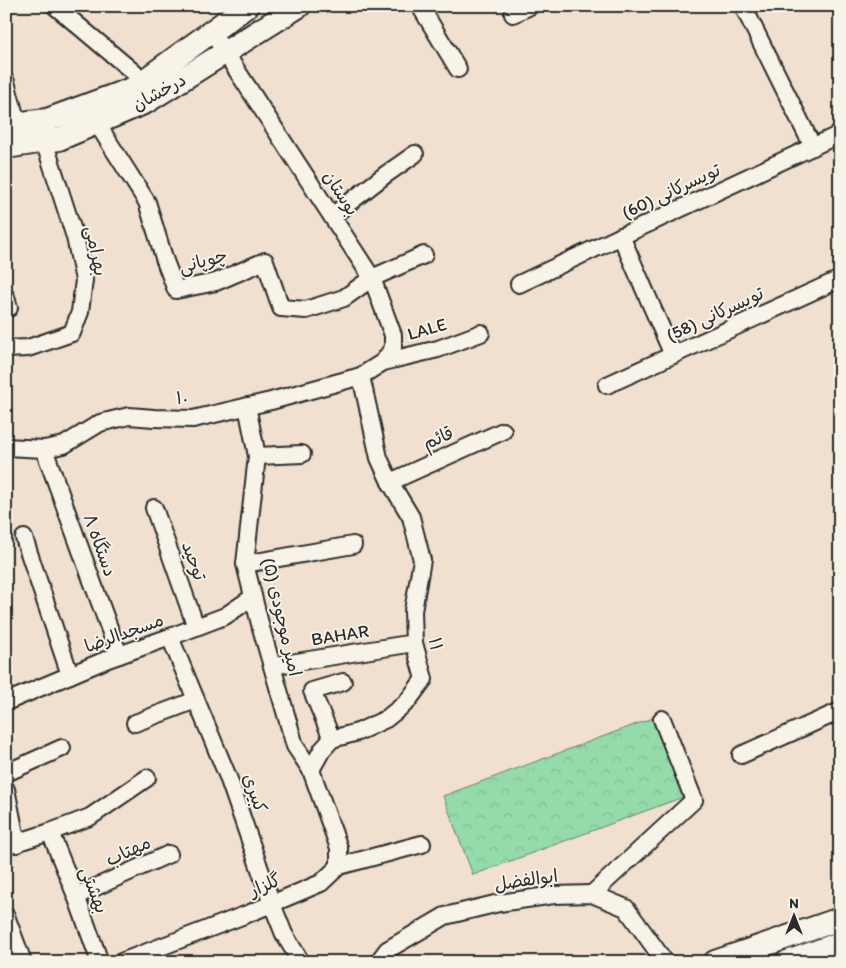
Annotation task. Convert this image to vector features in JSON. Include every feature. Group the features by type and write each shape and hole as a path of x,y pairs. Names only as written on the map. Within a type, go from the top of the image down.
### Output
{"main road":[{"name":"درخشان","path":"6,147 59,139 91,114 134,88 247,6"},
{"name":"درخشان","path":"11,124 91,114 146,102 298,6"},
{"path":"715,962 840,919"},
{"path":"787,962 840,943"}],"street":[{"path":"55,6 144,81"},
{"path":"420,6 458,69"},
{"path":"513,14 530,6"},
{"path":"743,6 812,147"},
{"name":"بوستان","path":"211,32 372,278 393,335 393,348 383,362"},
{"path":"6,82 11,124"},
{"name":"چوپانی","path":"91,114 147,202 176,290 216,282 265,261 281,308 306,310 344,298 372,278"},
{"name":"تویسرکانی (60)","path":"519,284 840,134"},
{"name":"بهرامی","path":"6,349 28,348 72,333 80,312 84,280 75,237 44,141"},
{"path":"332,216 415,154"},
{"path":"621,236 673,355"},
{"path":"372,278 424,255"},
{"name":"تویسرکانی (58)","path":"607,385 840,279"},
{"name":"LALE","path":"383,362 438,349 482,333"},
{"path":"361,376 383,362"},
{"name":"۱۰","path":"6,448 44,449 64,445 100,423 129,416 193,419 361,376"},
{"name":"۱۱","path":"332,739 358,732 386,720 407,702 424,679 414,643 413,611 422,560 411,517 390,482 379,458 361,376"},
{"name":"امیر موجودی (۵)","path":"248,406 257,456 245,564 295,746 310,770"},
{"name":"قائم","path":"390,482 503,431"},
{"name":"۸ دستگاه","path":"44,449 119,655"},
{"path":"257,456 302,454"},
{"name":"توحید","path":"154,508 196,627"},
{"path":"24,538 70,675"},
{"path":"245,564 353,545"},
{"name":"مسجدالرضا","path":"6,702 119,655 225,616 253,597"},
{"name":"کبیری","path":"170,637 228,777 284,934 301,962"},
{"name":"BAHAR","path":"272,666 414,643"},
{"path":"339,866 339,848 310,770 322,750 332,739 312,690 343,682"},
{"path":"135,723 196,700"},
{"path":"741,755 840,711"},
{"path":"592,894 694,800 662,719"},
{"path":"6,773 62,748"},
{"path":"6,788 12,845 90,817 147,778"},
{"name":"بهشتی","path":"50,832 100,962"},
{"name":"گلزار","path":"121,962 272,904 320,883 339,866 422,844"},
{"name":"مهتاب","path":"76,896 168,854"},
{"name":"ابوالفضل","path":"378,962 387,950 446,916 499,903 554,895 592,894 626,908 665,962"},
{"path":"6,916 23,962"}],"green space":[{"path":"653,718 683,797 473,875 443,796"}]}
